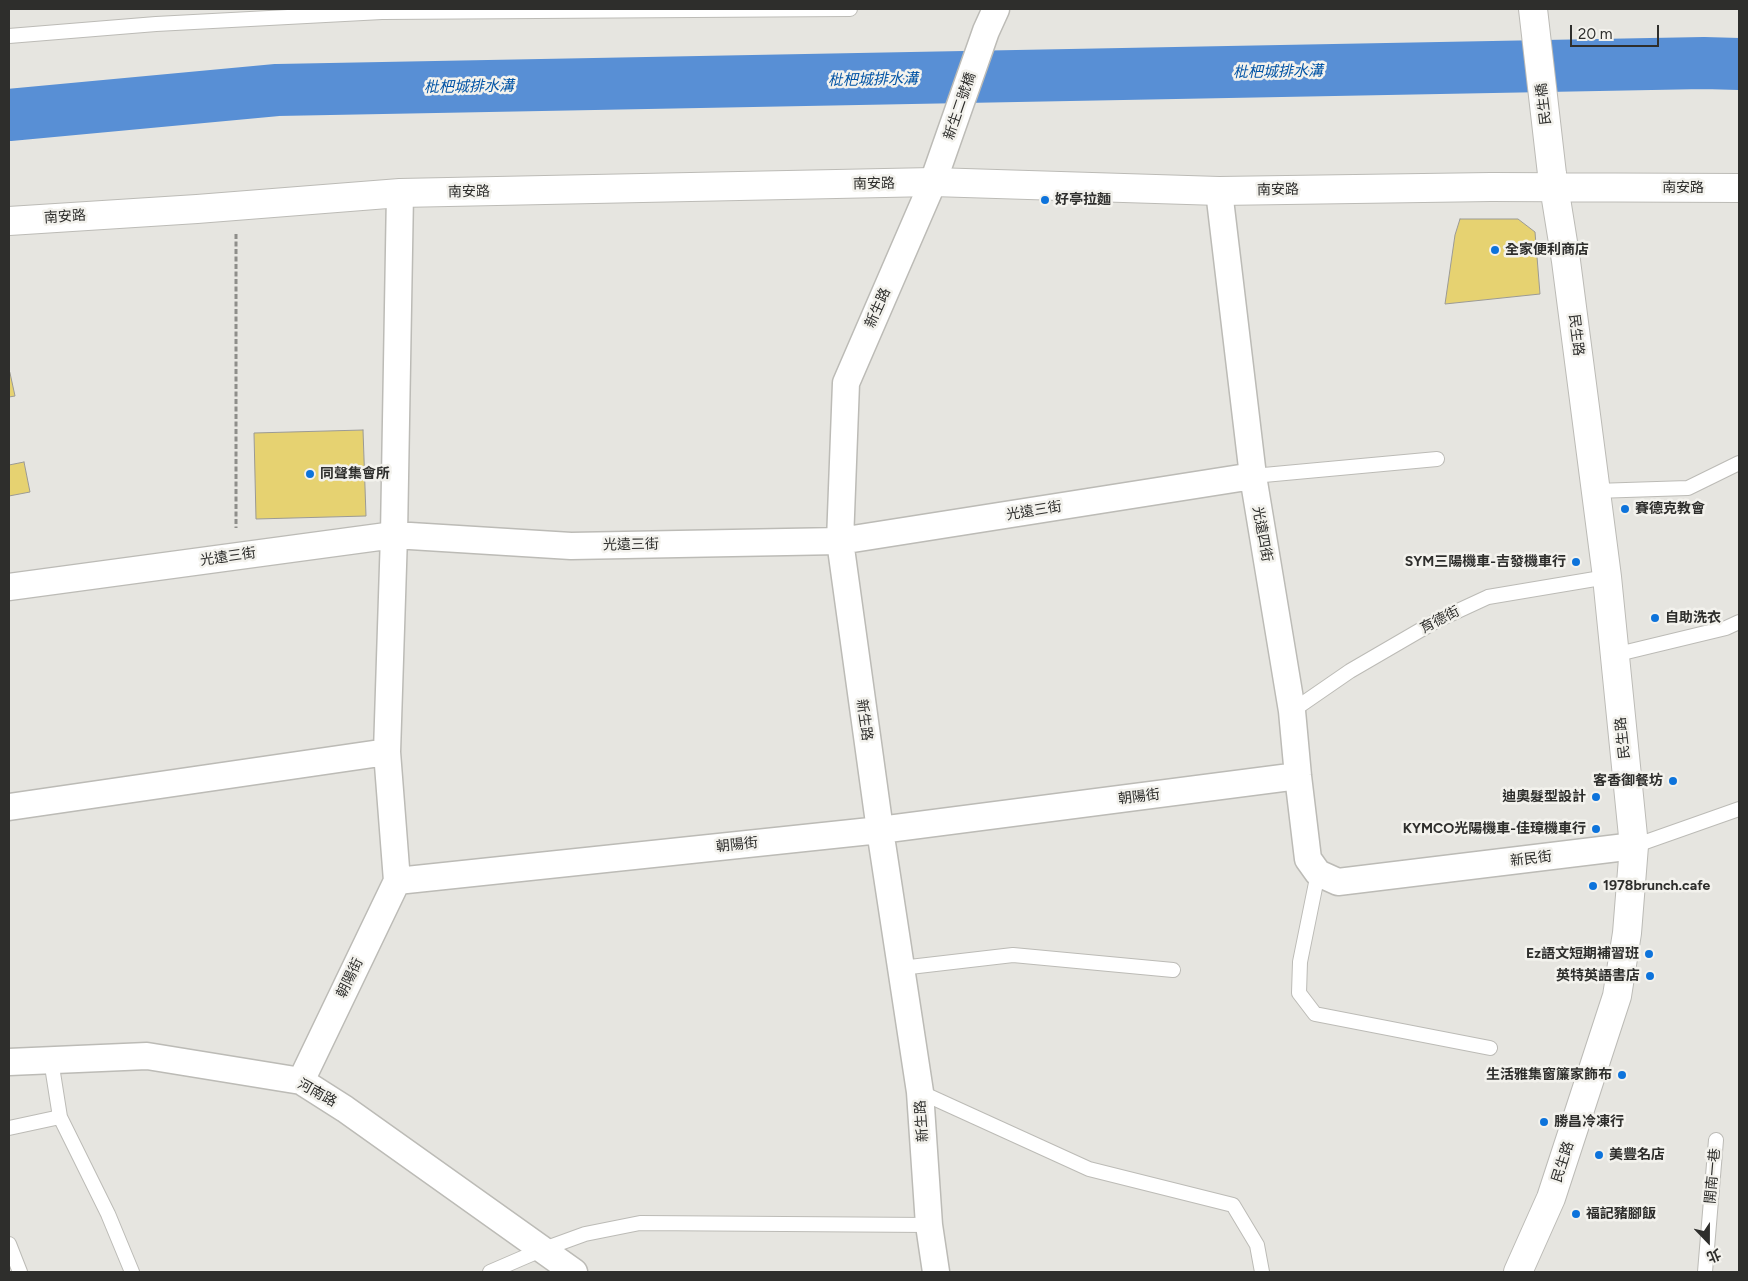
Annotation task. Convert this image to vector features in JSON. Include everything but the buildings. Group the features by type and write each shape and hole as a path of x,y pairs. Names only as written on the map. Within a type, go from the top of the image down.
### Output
{"street":[{"name":"民生橋","path":"1533,14 1553,181"},
{"name":"新生二號橋","path":"933,182 991,20"},
{"name":"南安路","path":"9,221 400,193 933,182 1218,191 1491,187 1553,181 1739,188"},
{"name":"民生路","path":"1518,1272 1551,1198 1617,996 1627,934 1634,846 1606,577 1566,261 1553,181"},
{"name":"新生路","path":"933,182 846,382 840,541 880,830 920,1092 929,1225 936,1272"},
{"name":"光遠四街","path":"1218,191 1252,476 1292,712 1308,858 1318,873"},
{"path":"397,881 387,752 394,535 400,193"},
{"name":"光遠三街","path":"9,587 394,535 571,546 840,541 1252,476"},
{"path":"9,807 387,752"},
{"name":"朝陽街","path":"301,1081 397,881 880,830 1298,776"},
{"name":"新民街","path":"1318,873 1338,882 1634,846"},
{"name":"河南路","path":"9,1062 147,1056 301,1081 345,1109 574,1272"}],"lane":[{"path":"9,36 156,24 382,12 850,9"},
{"path":"1252,476 1437,459"},
{"path":"1595,491 1688,488 1739,463"},
{"name":"育德街","path":"1292,712 1358,666 1436,621 1488,598 1606,577"},
{"path":"1614,655 1726,628 1739,622"},
{"name":"新民街","path":"1634,846 1739,809"},
{"path":"1318,873 1300,962 1299,993 1315,1014 1490,1048"},
{"path":"901,968 1013,956 1173,970"},
{"path":"51,1060 60,1117 108,1214 132,1272"},
{"path":"920,1092 1089,1169 1233,1205 1258,1245 1262,1272"},
{"path":"9,1128 60,1117"},
{"name":"開南一巷","path":"1705,1272 1716,1140"},
{"path":"490,1272 585,1234 640,1223 929,1225"},
{"path":"9,1244 20,1272"}],"path":[{"path":"236,206 236,556"}],"waterway":[{"name":"枇杷城排水溝","path":"9,115 277,90 1704,63 1739,64"}],"place":[{"name":"好亭拉麵","path":"1045,200"},
{"name":"全家便利商店","path":"1495,250"},
{"name":"同聲集會所","path":"310,474"},
{"name":"賽德克教會","path":"1625,509"},
{"name":"SYM三陽機車-吉發機車行","path":"1576,562"},
{"name":"自助洗衣","path":"1655,618"},
{"name":"客香御餐坊","path":"1673,781"},
{"name":"迪奧髮型設計","path":"1596,797"},
{"name":"KYMCO光陽機車-佳璋機車行","path":"1596,829"},
{"name":"1978brunch.cafe","path":"1593,886"},
{"name":"Ez語文短期補習班","path":"1649,954"},
{"name":"英特英語書店","path":"1650,976"},
{"name":"生活雅集窗簾家飾布","path":"1622,1075"},
{"name":"勝昌冷凍行","path":"1544,1122"},
{"name":"美豐名店","path":"1599,1155"},
{"name":"福記豬腳飯","path":"1576,1214"}]}
